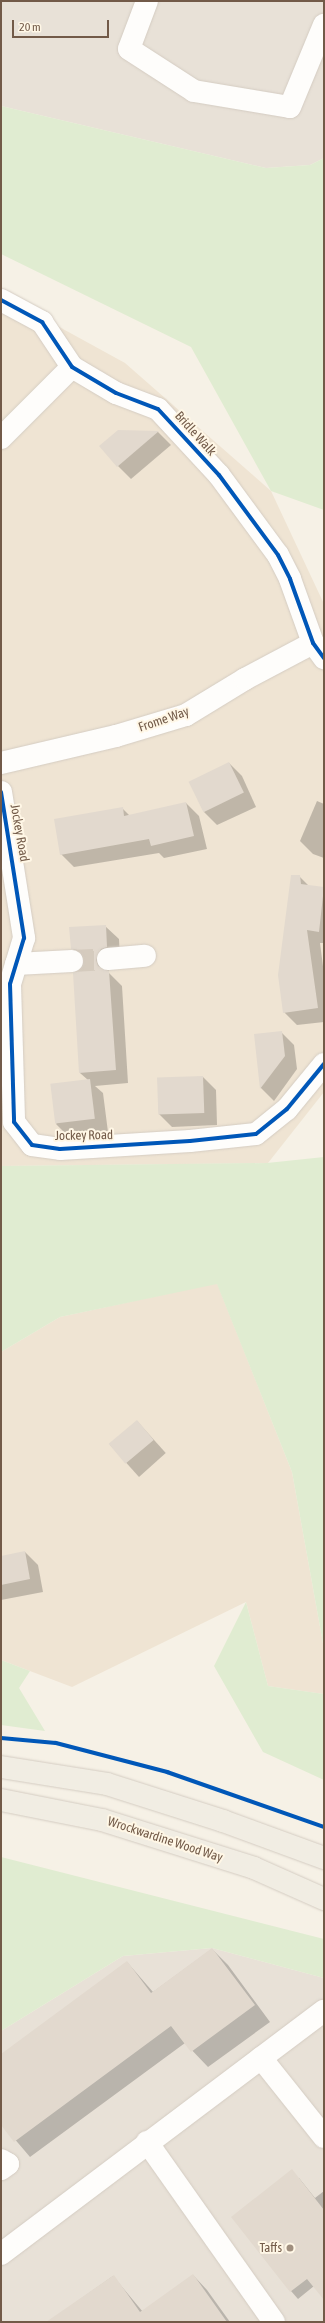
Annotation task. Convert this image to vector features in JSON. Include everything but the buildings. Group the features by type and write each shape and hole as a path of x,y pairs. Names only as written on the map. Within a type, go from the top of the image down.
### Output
{"main road":[{"path":"1,1767 107,1784 223,1821 324,1858"},
{"name":"Wrockwardine Wood Way","path":"1,1800 102,1820 254,1868 324,1899"}],"street":[{"path":"147,1 129,49 194,91 290,107 324,25"},
{"name":"Bridle Walk","path":"1,300 42,322 72,367 116,393 158,409 219,475 278,555 290,579 318,651"},
{"path":"1,438 72,367"},
{"name":"Frome Way","path":"1,763 116,736 186,715 244,678 318,651"},
{"name":"Jockey Road","path":"1,792 13,856 24,938 10,984 14,1122 32,1145 60,1149 190,1141 256,1134 287,1109 324,1064"},
{"path":"108,959 145,956"},
{"path":"16,964 72,961"},
{"path":"1,2254 147,2142 324,2011"},
{"path":"261,2058 324,2137"},
{"path":"147,2142 274,2322"},
{"path":"1,2160 8,2164 1,2169"}],"shaded area":[{"path":"1,1 324,1 324,158 310,165 266,168 1,106"},
{"path":"1,295 125,363 271,491 324,604 324,1092 268,1163 1,1166"},
{"path":"217,1283 292,1472 324,1649 324,1694 268,1686 246,1602 72,1687 1,1660 1,1352 60,1317"},
{"path":"212,1948 324,1978 324,2322 1,2322 1,2031 123,1956"}],"green space":[{"path":"1,106 266,168 310,165 324,158 324,510 271,491 191,347 1,254"},
{"path":"324,1157 324,1649 292,1472 217,1284 60,1317 1,1352 1,1166 267,1163"},
{"path":"246,1602 268,1686 324,1694 324,1780 263,1752 214,1666"},
{"path":"1,1660 30,1671 19,1688 45,1731 1,1725"},
{"path":"1,1857 324,1939 324,1978 212,1948 123,1956 1,2031"}],"tunnel":[{"path":"72,961 108,959"}],"cycle path":[{"path":"1,300 42,322 72,367 116,393 158,409 219,475 278,555 290,579 313,643 324,658"},
{"path":"1,792 24,938 10,984 14,1122 32,1145 60,1149 190,1141 256,1134 287,1109 324,1064"},
{"path":"1,1738 56,1743 167,1772 324,1827"}],"place":[{"name":"Taffs","path":"290,2248"}]}
